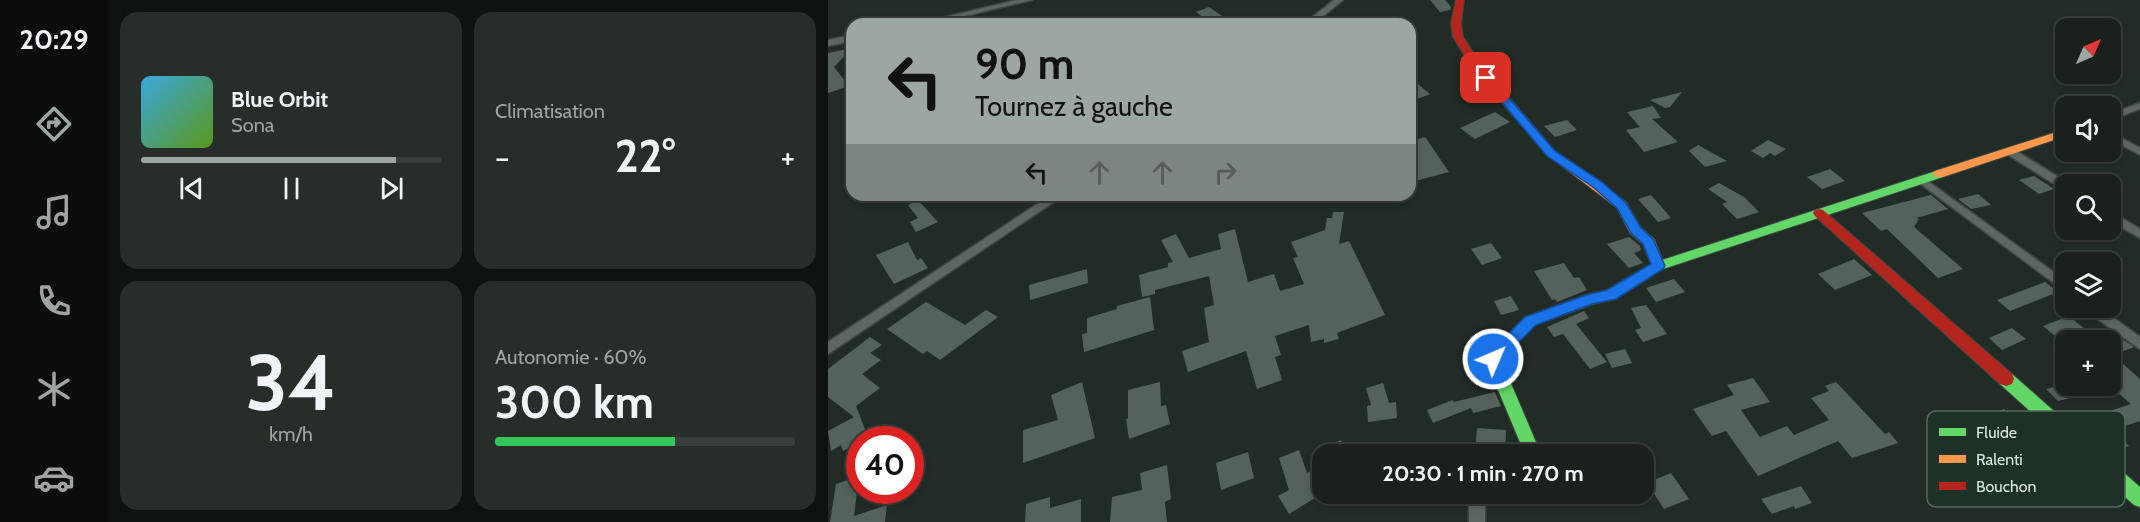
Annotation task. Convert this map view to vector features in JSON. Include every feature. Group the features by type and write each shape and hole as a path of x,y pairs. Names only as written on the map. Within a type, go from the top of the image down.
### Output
{"street":[{"path":"947,18 1028,0"},
{"path":"1316,18 1339,0"},
{"path":"1460,0 1456,23 1458,37 1475,64 1551,153 1598,184 1622,206 1635,230 1648,242 1658,266"},
{"path":"828,44 846,40"},
{"path":"2121,113 2140,106"},
{"path":"1529,444 1493,359 1530,321 1591,299 1611,295 1658,266 2055,136"},
{"path":"2121,141 2140,152"},
{"path":"2009,151 2055,180"},
{"path":"1922,180 2055,280"},
{"path":"828,350 1050,201"},
{"path":"1819,213 2040,411"},
{"path":"2121,222 2140,234"},
{"path":"2105,318 2140,344"},
{"path":"2125,487 2140,500"},
{"path":"1477,504 1477,522"}],"building":[{"path":"1430,0 1445,0 1451,7 1450,10 1440,12"},
{"path":"1209,7 1225,18 1204,18 1196,12"},
{"path":"846,49 846,54 834,67 846,82 846,87 828,93 828,53"},
{"path":"1418,84 1430,94 1416,100 1416,85"},
{"path":"1682,92 1670,107 1665,108 1650,100"},
{"path":"1653,106 1661,118 1652,119 1678,142 1644,152 1626,130 1640,127 1627,112"},
{"path":"1495,112 1510,122 1475,139 1460,128"},
{"path":"1567,120 1577,130 1555,137 1544,126"},
{"path":"1425,137 1449,172 1416,181 1416,139"},
{"path":"1768,140 1786,149 1775,156 1770,153 1763,158 1751,151"},
{"path":"1698,145 1727,161 1705,167 1689,151"},
{"path":"1830,169 1845,181 1822,189 1807,177"},
{"path":"2034,176 2054,189 2039,194 2019,180"},
{"path":"1719,183 1744,197 1759,212 1737,219 1722,204 1727,202 1708,189"},
{"path":"1978,194 1991,205 1971,209 1958,199"},
{"path":"1651,195 1671,218 1658,222 1638,199"},
{"path":"1931,195 1948,209 1916,218 1919,219 1914,227 1963,269 1938,278 1887,229 1881,231 1862,213"},
{"path":"919,201 938,222 916,232 910,222 918,218 908,205"},
{"path":"1333,212 1344,212 1339,244 1349,241 1385,315 1337,333 1339,339 1324,343 1324,339 1311,342 1309,325 1275,336 1281,355 1275,357 1282,380 1257,389 1246,351 1188,372 1182,351 1209,342 1204,308 1214,305 1209,276 1155,290 1155,294 1142,297 1139,275 1168,267 1168,263 1173,262 1161,240 1176,234 1189,258 1221,249 1218,234 1235,229 1248,282 1274,274 1280,291 1304,284 1293,258 1298,257 1291,242 1325,230 1327,218 1332,218"},
{"path":"1629,237 1640,246 1641,250 1634,253 1643,263 1629,268 1607,244"},
{"path":"908,242 917,260 921,258 928,268 894,284 876,255"},
{"path":"1491,243 1502,258 1482,265 1471,249"},
{"path":"1854,259 1872,275 1835,290 1818,274"},
{"path":"1564,263 1574,278 1579,277 1587,290 1557,302 1555,299 1552,300 1534,271"},
{"path":"1087,269 1088,283 1030,300 1029,285"},
{"path":"1674,279 1685,292 1656,302 1646,288"},
{"path":"2045,282 2055,290 2055,293 2010,311 1997,300"},
{"path":"1511,296 1519,310 1501,315 1494,301"},
{"path":"1150,297 1154,330 1084,352 1082,334 1087,333 1087,318 1117,309 1117,306"},
{"path":"926,302 965,325 986,310 998,317 940,360 927,351 923,354 887,329"},
{"path":"1646,305 1667,334 1643,342 1635,330 1641,328 1631,308"},
{"path":"1584,311 1589,318 1576,324 1607,362 1590,369 1563,334 1554,337 1547,327"},
{"path":"2064,318 2071,318 2086,330 2055,330 2055,336 2043,326"},
{"path":"2012,328 2026,339 2002,350 1989,338"},
{"path":"870,337 882,345 870,353 881,360 862,374 880,388 856,406 864,426 846,426 846,449 843,451 841,445 831,451 828,431 854,417 828,397 828,369"},
{"path":"2121,338 2134,347 2121,352"},
{"path":"1625,349 1632,363 1612,368 1605,354"},
{"path":"2121,362 2140,379 2140,421 2125,426 2125,411 2110,411 2131,404 2121,395"},
{"path":"1753,378 1770,402 1741,410 1760,437 1787,426 1794,435 1829,420 1811,398 1829,391 1825,386 1836,382 1885,434 1889,432 1898,443 1852,458 1838,441 1758,476 1726,431 1712,436 1693,409 1734,395 1727,385"},
{"path":"1082,382 1095,438 1023,463 1023,430 1058,420 1051,395"},
{"path":"1160,382 1161,406 1166,405 1170,424 1129,439 1126,419 1128,418 1128,390"},
{"path":"1383,383 1389,403 1396,402 1397,418 1368,422 1367,406 1371,405 1366,388"},
{"path":"2055,387 2055,396 2075,397 2058,401 2046,389"},
{"path":"1495,392 1501,406 1473,413 1471,408 1433,423 1427,410 1453,400 1454,402"},
{"path":"1477,428 1506,430 1505,444 1476,444"},
{"path":"1341,440 1343,444 1331,444"},
{"path":"1299,450 1307,473 1312,470 1312,484 1310,485 1312,500 1289,514 1278,496 1289,490 1279,458"},
{"path":"1248,452 1254,478 1221,490 1216,463"},
{"path":"1167,465 1171,499 1165,502 1167,522 1110,522 1112,497 1142,490 1140,473"},
{"path":"1671,473 1689,499 1664,509 1654,494 1654,480"},
{"path":"846,481 846,504 856,504 854,516 887,505 885,522 830,522 836,484"},
{"path":"1801,486 1812,503 1795,509 1794,506 1772,514 1761,499"},
{"path":"1050,497 1050,508 1081,499 1081,522 1025,522 1026,504"}],"traffic: fast":[{"path":"1529,444 1493,359 1530,321 1591,299 1611,295 1658,266 1939,174"},
{"path":"2006,379 2042,411"},
{"path":"2125,486 2140,499"}],"traffic: slow":[{"path":"1939,174 2055,136"},
{"path":"1549,151 1622,205 1635,230 1649,242 1658,266"}],"traffic: jam":[{"path":"1460,0 1456,23 1458,37 1475,64 1549,151"},
{"path":"1819,213 2006,379"}],"route":[{"path":"1486,78 1551,153 1614,197 1630,217 1635,230 1648,242 1658,266 1611,295 1591,299 1530,321 1493,359"}]}
